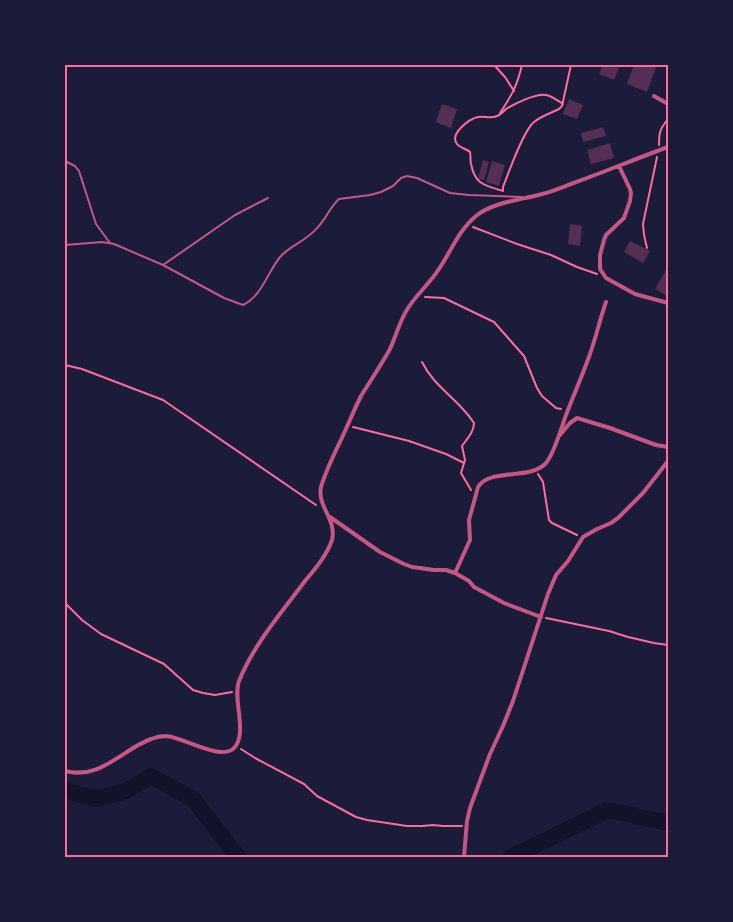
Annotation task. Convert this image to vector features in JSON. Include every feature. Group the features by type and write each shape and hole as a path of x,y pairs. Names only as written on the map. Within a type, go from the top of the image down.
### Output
{"street":[{"path":"654,96 668,104"},
{"path":"65,771 85,772 97,770 150,739 161,736 168,736 212,751 232,749 240,733 236,692 244,670 259,643 323,557 332,540 333,527 321,501 321,488 328,469 360,398 390,348 408,307 432,278 462,231 475,217 487,209 542,194 668,147"},
{"path":"619,166 631,193 624,218 606,235 600,255 600,269 606,278 635,294 668,304"},
{"path":"455,573 470,540 469,520 478,487 483,482 492,478 534,471 548,460 559,437 590,354 606,302"},
{"path":"559,437 570,423 577,418 668,447"},
{"path":"464,857 466,826 470,808 490,754 513,701 548,594 556,576 583,537 618,518 643,493 668,461"},
{"path":"329,515 380,552 404,564 455,573 489,596 541,617"}],"lane":[{"path":"65,161 75,166 79,172 96,224 110,244"},
{"path":"65,245 102,242 114,244 163,265 224,298 243,305 256,296 281,256 305,240 318,228 339,199 370,196 381,192 407,176 417,178 450,193 468,196 526,198"},
{"path":"163,265 235,215 268,198"}],"path":[{"path":"494,65 514,91"},
{"path":"498,115 518,83 522,65"},
{"path":"503,191 513,161 528,129 534,122 559,109 563,104 571,65"},
{"path":"508,197 503,191 479,182 476,179 470,152 456,142 456,135 460,127 475,118 496,117 508,108 541,94 554,98 563,104"},
{"path":"647,248 643,224 659,150 660,132 668,119"},
{"path":"468,225 517,244 551,254 577,267 606,278"},
{"path":"417,296 444,298 494,322 524,356 542,396 556,408 568,412"},
{"path":"422,362 438,386 460,406 474,423 470,436 462,446 465,458 461,473 475,497"},
{"path":"65,365 82,369 163,400 329,515"},
{"path":"348,426 409,440 464,463"},
{"path":"534,471 543,482 549,520 583,537"},
{"path":"65,603 82,620 101,634 164,664 193,690 215,695 236,692"},
{"path":"541,617 668,645"},
{"path":"235,745 304,784 317,796 332,805 356,817 406,826 466,826"}],"building":[{"path":"603,65 612,65 619,68 614,80 599,74"},
{"path":"634,65 657,65 647,92 627,84"},
{"path":"569,99 583,105 577,119 563,114"},
{"path":"442,104 457,109 451,128 436,122"},
{"path":"603,127 606,136 583,142 581,133"},
{"path":"610,143 614,158 591,164 587,150"},
{"path":"483,160 489,162 484,180 478,179"},
{"path":"492,161 505,165 499,186 486,182"},
{"path":"570,224 582,226 580,246 568,244"},
{"path":"630,241 650,251 643,263 624,252"},
{"path":"666,270 668,271 668,296 655,289"}],"waterway":[{"path":"65,790 96,799 125,791 151,776 193,799 238,857"},
{"path":"511,857 608,810 668,823"}]}
